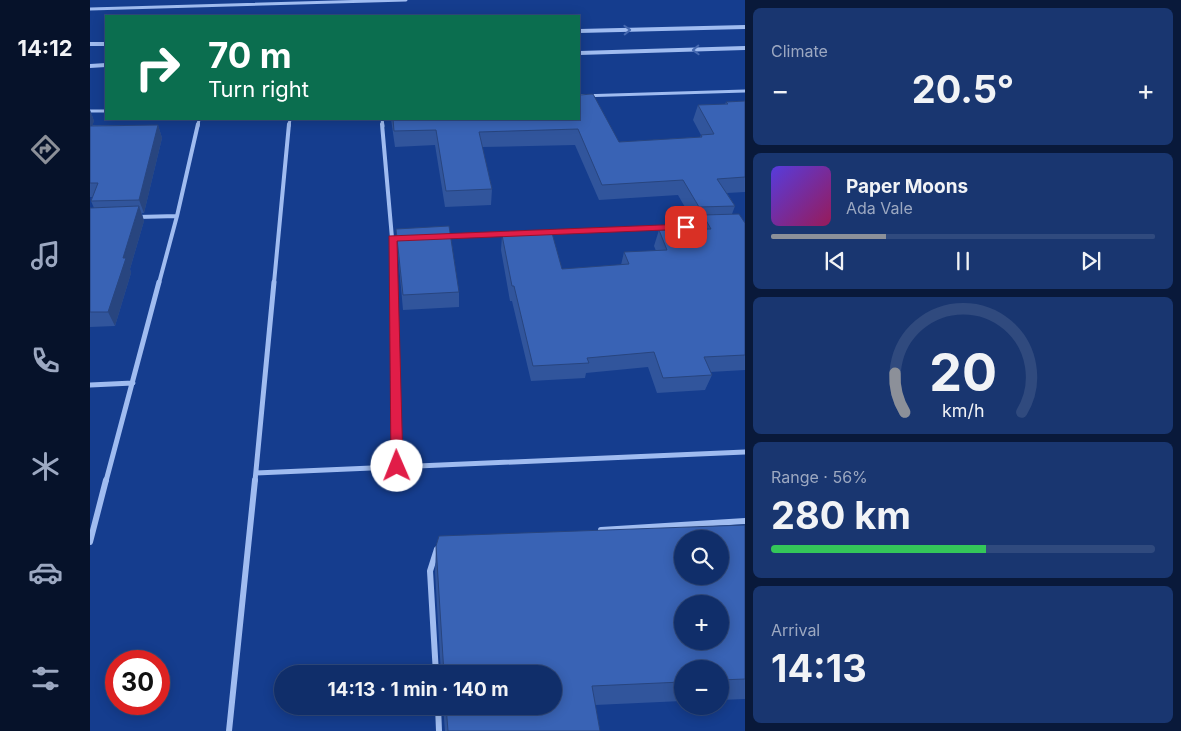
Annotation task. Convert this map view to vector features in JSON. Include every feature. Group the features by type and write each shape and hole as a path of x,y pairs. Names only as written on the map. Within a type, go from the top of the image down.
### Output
{"street":[{"path":"90,9 258,2 406,0"},
{"path":"580,32 745,27"},
{"path":"90,44 105,44"},
{"path":"580,53 745,48"},
{"path":"90,66 105,65"},
{"path":"580,96 745,91"},
{"path":"90,111 105,111"},
{"path":"90,542 177,216 199,120"},
{"path":"229,731 290,120"},
{"path":"382,120 392,238 397,466"},
{"path":"128,218 177,216"},
{"path":"441,236 706,226"},
{"path":"392,238 402,238"},
{"path":"90,384 133,382"},
{"path":"256,473 745,452"},
{"path":"596,531 745,521"},
{"path":"435,665 430,571 437,549 444,546"},
{"path":"438,715 439,731"}],"building":[{"path":"593,94 619,142 702,137 701,135 714,134 698,105 728,104 726,102 745,101 745,177 717,179 735,206 699,207 683,180 602,185 578,129 479,132 492,189 446,191 436,130 394,131 393,120 580,120 580,95"},
{"path":"158,125 139,200 91,201 98,183 90,183 90,126"},
{"path":"139,206 123,258 126,258 108,312 90,312 90,208"},
{"path":"739,214 745,223 745,355 704,357 712,375 663,378 654,352 587,358 589,363 533,366 514,286 512,286 502,235 552,233 562,269 629,264 624,252 667,250 659,230 711,229 703,215"},
{"path":"449,226 459,292 403,295 396,229"},
{"path":"745,525 745,679 729,680 729,660 674,660 674,682 592,686 600,731 448,731 447,715 562,715 562,665 443,665 436,546 439,536"}],"route":[{"path":"397,466 392,238 686,227"}]}
